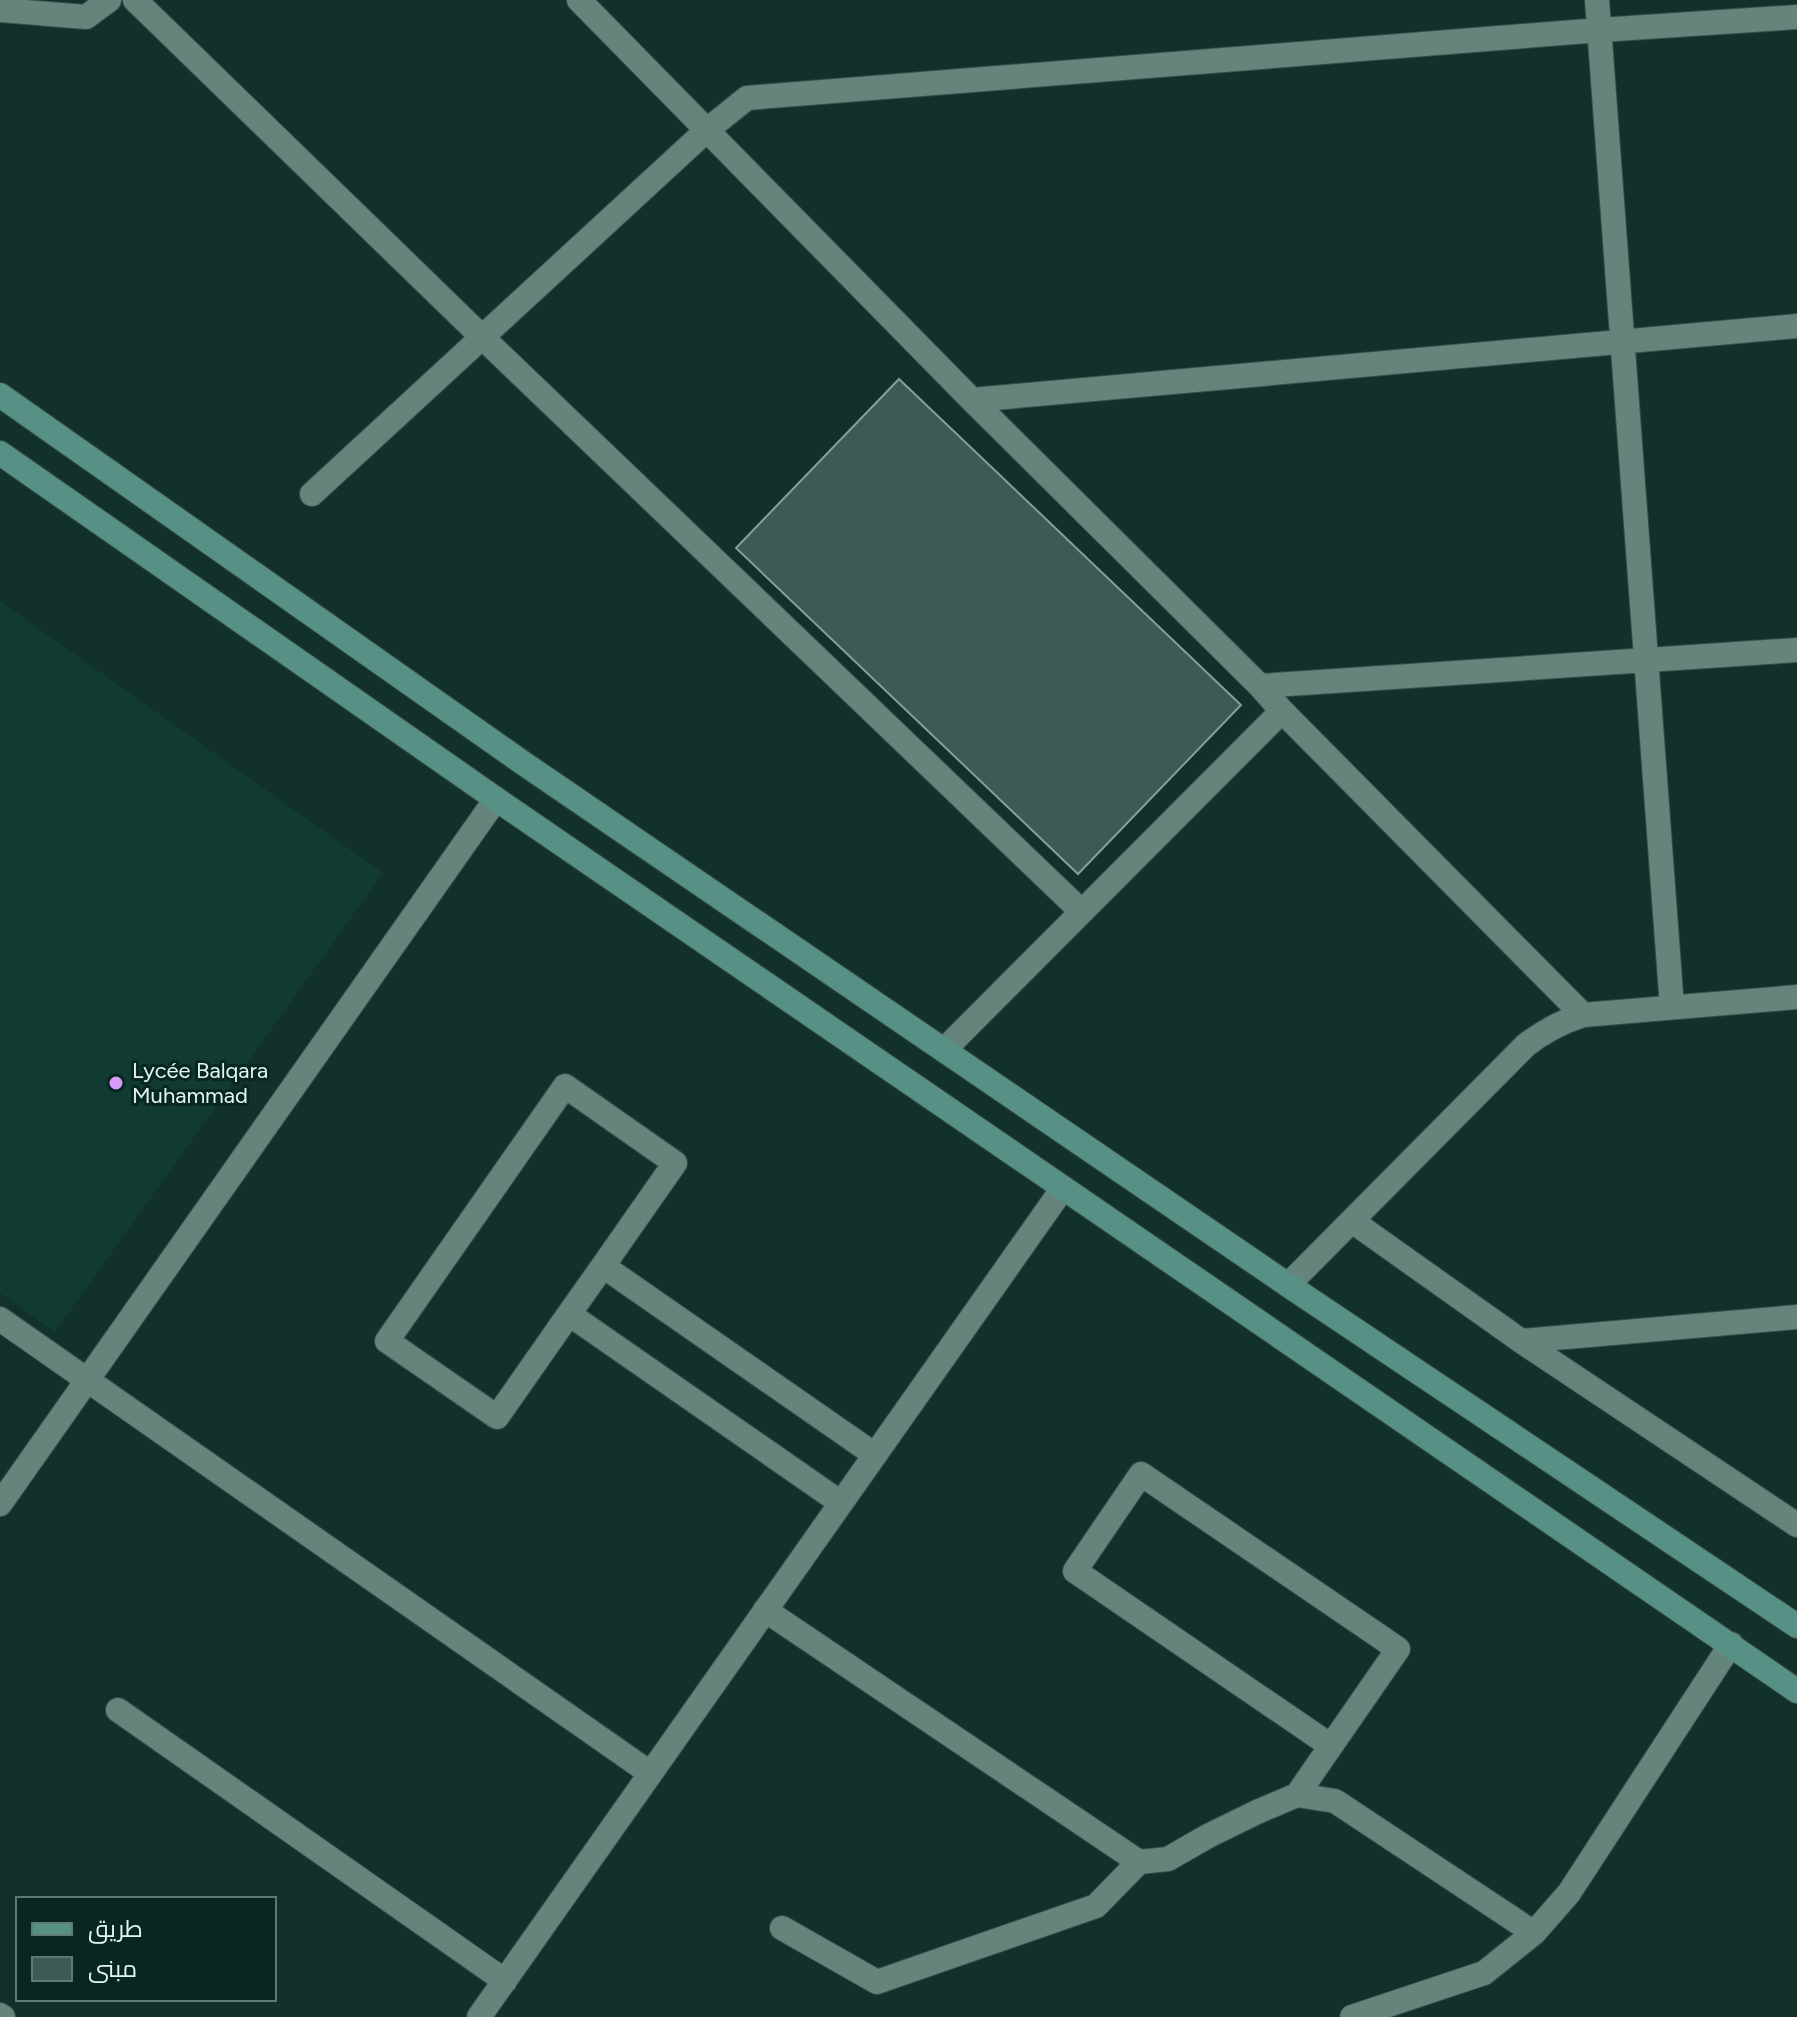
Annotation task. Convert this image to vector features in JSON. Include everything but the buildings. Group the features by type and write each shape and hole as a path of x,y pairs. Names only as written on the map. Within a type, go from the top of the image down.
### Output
{"main road":[{"path":"0,395 523,763 1288,1285 1797,1626"},
{"path":"0,453 496,799 1797,1691"}],"street":[{"path":"0,10 86,17 109,0"},
{"path":"135,0 1081,911"},
{"path":"579,0 1583,1015"},
{"path":"1597,0 1672,1007"},
{"path":"312,494 707,130 747,98 1797,17"},
{"path":"972,400 1797,326"},
{"path":"1260,686 1797,650"},
{"path":"944,1050 1282,711"},
{"path":"0,1504 496,799"},
{"path":"1288,1285 1526,1045 1561,1022 1583,1015 1797,997"},
{"path":"565,1086 675,1163 569,1314 497,1417 387,1341 565,1086"},
{"path":"479,2017 1063,1188"},
{"path":"1352,1221 1521,1341 1797,1525"},
{"path":"603,1266 875,1455"},
{"path":"569,1314 841,1503"},
{"path":"1521,1341 1797,1317"},
{"path":"0,1319 650,1773"},
{"path":"782,1928 877,1982 1096,1906 1139,1862 1168,1859 1220,1830 1297,1795 1331,1746 1398,1649 1141,1474 1075,1571 1331,1746"},
{"path":"765,1610 1139,1862"},
{"path":"1352,2017 1484,1973 1534,1933 1569,1893 1731,1644"},
{"path":"118,1710 505,1981"},
{"path":"1297,1795 1335,1801 1534,1933"}],"shaded area":[{"name":"Lycée Balqara Muhammad","path":"0,601 383,873 55,1332 0,1293"}],"place":[{"name":"Lycée Balqara Muhammad","path":"116,1083"}]}
